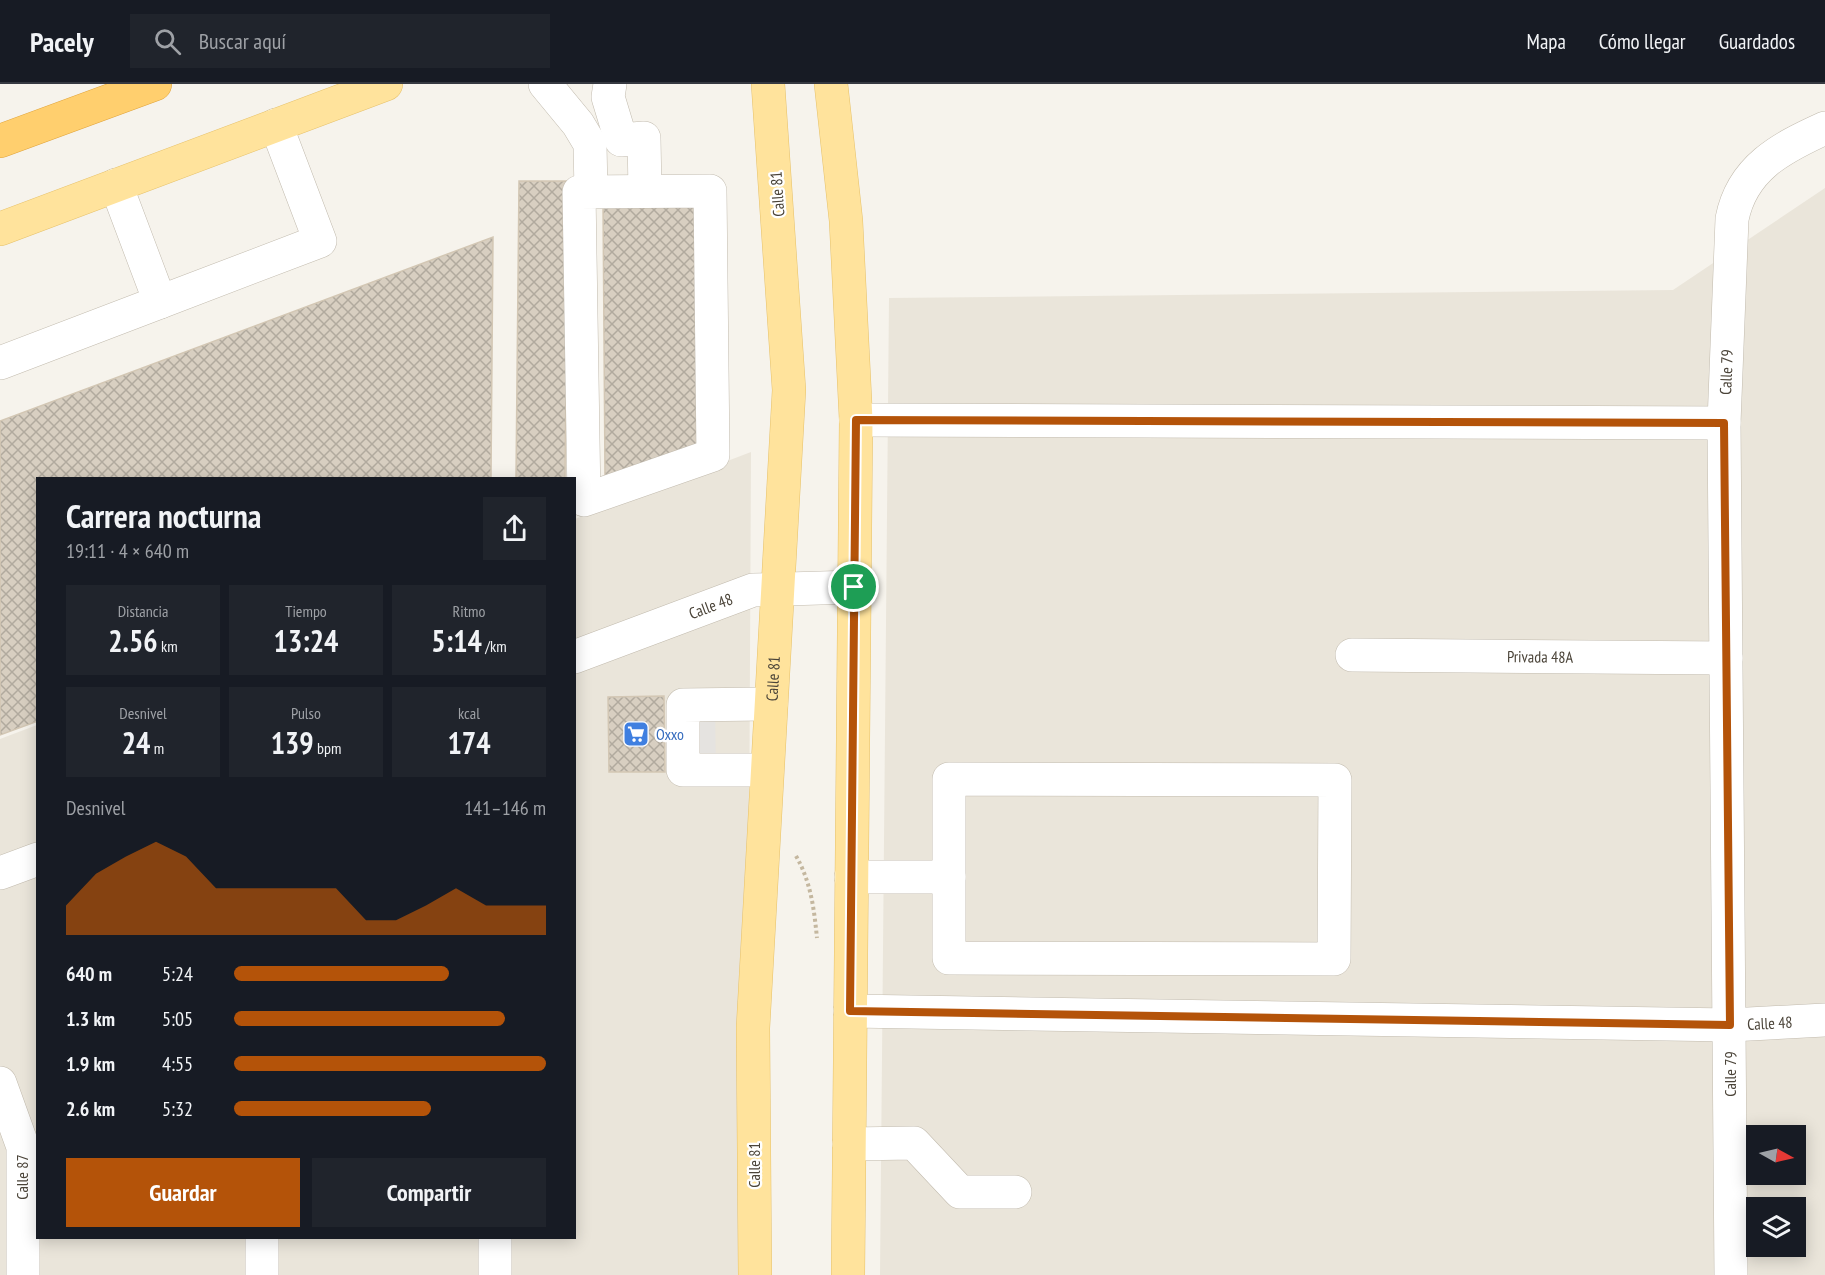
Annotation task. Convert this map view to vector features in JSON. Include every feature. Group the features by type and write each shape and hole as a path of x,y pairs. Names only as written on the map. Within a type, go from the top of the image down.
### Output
{"highway":[{"path":"0,141 155,84"}],"main road":[{"path":"0,229 386,84"},
{"name":"Calle 81","path":"755,1275 753,1028 789,390 768,84"},
{"path":"831,84 846,221 856,420 848,1275"}],"street":[{"path":"545,84 578,124 590,144 591,192"},
{"path":"610,84 608,97 621,140 644,138 645,191"},
{"path":"0,363 320,241 276,125"},
{"name":"Calle 79","path":"1731,1275 1724,423 1732,219 1735,202 1742,187 1765,161 1796,141 1825,128"},
{"path":"116,185 160,302"},
{"path":"710,191 713,455 584,501 579,192 591,192 710,191"},
{"path":"856,420 1724,423"},
{"name":"Calle 48","path":"576,656 753,590 854,587"},
{"name":"Privada 48A","path":"1352,655 1726,658"},
{"path":"767,770 683,770 683,705 771,704"},
{"path":"949,779 1335,780 1334,959 949,958 949,877 949,779"},
{"path":"0,873 36,860"},
{"path":"851,877 949,877"},
{"name":"Calle 48","path":"850,1011 1730,1025 1825,1020"},
{"name":"Calle 87","path":"0,1083 22,1147 23,1275"},
{"path":"849,1144 914,1143 960,1192 1015,1192"},
{"path":"262,1239 262,1275"},
{"path":"495,1239 495,1275"}],"shaded area":[{"path":"1825,188 1825,1275 880,1275 889,298 1673,290"},
{"path":"751,452 747,1275 0,1275 0,739 36,725 36,1239 576,1239 576,519"},
{"path":"715,696 716,776 677,777 676,697"}],"building":[{"path":"519,181 568,181 565,477 516,477"},
{"path":"603,202 696,205 697,458 605,476"},
{"path":"493,237 491,477 36,477 36,722 0,735 0,421"},
{"name":"Oxxo","path":"664,696 665,772 609,772 608,697"}],"place":[{"name":"Oxxo","path":"636,734"}],"route":[{"path":"856,420 1724,423 1730,1025 850,1011 854,587 856,420"}]}
